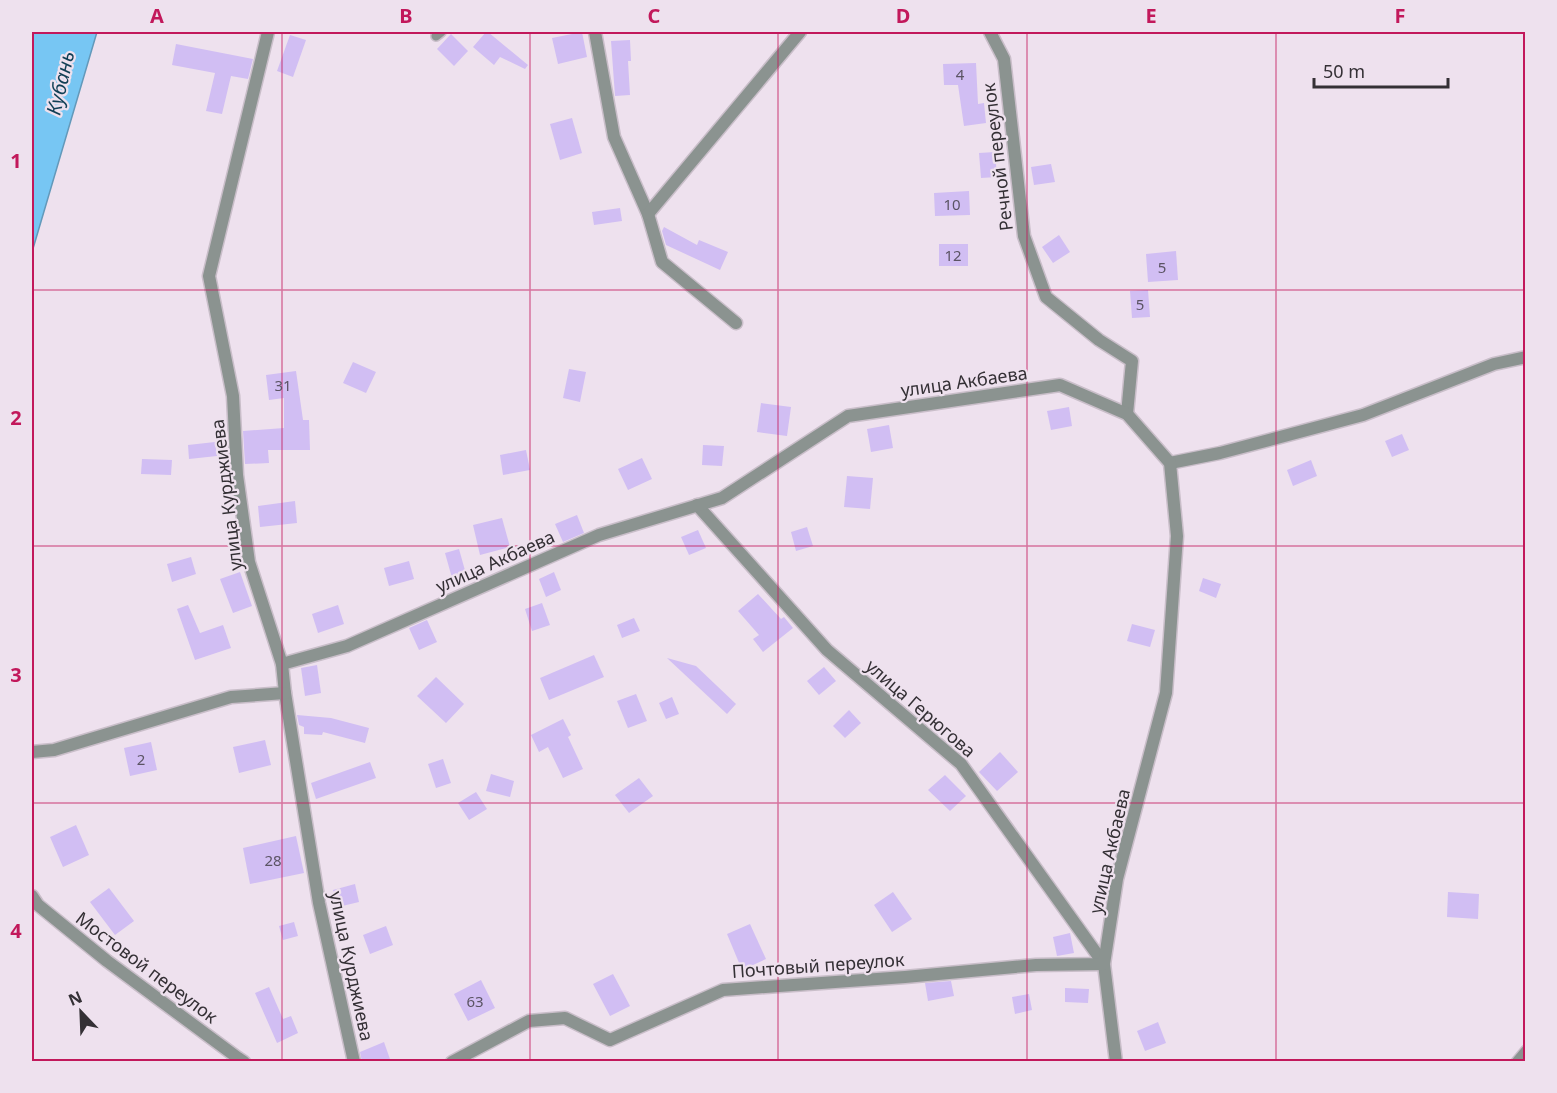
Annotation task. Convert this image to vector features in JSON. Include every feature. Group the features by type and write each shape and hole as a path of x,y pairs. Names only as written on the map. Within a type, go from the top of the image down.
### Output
{"street":[{"name":"улица Курджиева","path":"268,32 208,276 233,396 237,475 249,562 282,664 320,903 354,1062"},
{"path":"595,32 614,137 648,214 662,262 736,323"},
{"path":"648,214 800,32"},
{"name":"Речной переулок","path":"990,32 1004,59 1024,236 1046,297 1099,340 1132,362 1127,414"},
{"path":"1170,463 1220,453 1363,415 1494,364 1526,357"},
{"name":"улица Акбаева","path":"282,664 347,646 599,535 722,498 848,416 1060,385 1127,414 1170,463 1177,536 1166,693 1117,879 1104,964"},
{"name":"улица Герюгова","path":"697,505 827,650 961,764 1104,964 1116,1062"},
{"path":"32,752 54,750 231,697 285,693"},
{"name":"Мостовой переулок","path":"32,896 38,905 106,961 244,1062"},
{"name":"Почтовый переулок","path":"452,1062 529,1021 565,1018 610,1040 723,990 1036,965 1104,964"}],"lane":[{"path":"1516,1062 1526,1050"}],"water":[{"name":"Кубань","path":"32,32 97,32 32,252"}],"building":[{"path":"486,32 528,65 525,69 500,57 494,65 473,47"},
{"path":"582,32 587,57 558,64 552,38"},
{"path":"451,34 468,51 454,66 437,49"},
{"path":"290,35 306,40 293,77 277,71"},
{"path":"630,40 631,61 628,61 630,95 615,96 611,41"},
{"path":"176,44 253,59 248,79 231,76 222,114 206,111 215,73 172,65"},
{"path":"976,63 978,104 984,103 986,123 964,126 958,85 944,85 943,64"},
{"path":"572,118 582,153 560,160 550,124"},
{"path":"995,152 997,177 981,178 979,153"},
{"path":"1051,164 1055,182 1034,185 1031,167"},
{"path":"969,191 970,215 935,216 934,193"},
{"path":"620,208 622,221 594,225 592,212"},
{"path":"664,227 697,245 699,240 728,252 720,270 666,245 662,231"},
{"path":"1059,235 1070,252 1053,263 1042,247"},
{"path":"939,244 968,244 968,266 939,266"},
{"path":"1176,251 1178,280 1148,282 1146,254"},
{"path":"1148,290 1150,317 1132,318 1130,291"},
{"path":"353,362 376,372 366,393 343,383"},
{"path":"569,369 586,372 580,402 563,398"},
{"path":"296,371 303,420 309,420 310,450 268,450 269,463 245,464 243,431 284,428 284,398 269,400 266,375"},
{"path":"761,403 791,407 787,436 757,432"},
{"path":"1069,407 1072,426 1051,430 1047,411"},
{"path":"889,425 893,448 871,452 867,429"},
{"path":"1402,434 1409,450 1392,457 1385,441"},
{"path":"215,442 217,456 189,459 188,445"},
{"path":"703,445 724,446 722,466 702,465"},
{"path":"526,450 530,470 503,475 500,455"},
{"path":"642,458 652,479 628,490 618,469"},
{"path":"142,459 172,460 171,475 141,474"},
{"path":"1311,460 1317,476 1293,486 1287,470"},
{"path":"847,476 873,478 870,509 844,507"},
{"path":"295,501 297,523 260,527 258,506"},
{"path":"577,515 584,533 563,542 555,524"},
{"path":"502,518 510,547 480,555 473,525"},
{"path":"807,527 813,546 796,551 791,532"},
{"path":"698,530 706,548 689,555 681,537"},
{"path":"459,549 466,574 452,578 445,553"},
{"path":"191,557 196,574 172,582 167,564"},
{"path":"409,561 414,579 389,586 384,568"},
{"path":"240,572 252,606 233,613 220,579"},
{"path":"554,572 561,590 546,597 539,579"},
{"path":"1203,578 1221,584 1216,598 1199,591"},
{"path":"758,594 781,619 784,617 793,628 763,652 753,639 759,635 738,611"},
{"path":"542,603 550,625 532,631 525,609"},
{"path":"188,605 200,633 223,625 231,648 195,660 177,609"},
{"path":"338,605 344,624 318,633 312,614"},
{"path":"634,618 640,631 622,638 617,625"},
{"path":"427,620 437,642 419,650 409,628"},
{"path":"1132,624 1155,630 1150,647 1127,641"},
{"path":"594,655 604,677 549,700 540,678"},
{"path":"667,658 696,666 736,704 727,714"},
{"path":"317,665 321,693 305,696 301,668"},
{"path":"824,667 836,681 819,695 807,681"},
{"path":"436,677 464,704 446,723 417,696"},
{"path":"636,694 647,721 628,728 617,701"},
{"path":"672,697 679,714 666,719 659,703"},
{"path":"849,710 861,723 845,738 833,726"},
{"path":"297,715 331,718 369,728 365,743 323,732 322,735 304,734 304,727 299,725"},
{"path":"563,719 571,735 568,737 583,769 563,778 548,747 539,752 531,735"},
{"path":"265,740 271,765 239,773 233,747"},
{"path":"151,742 157,770 130,776 124,748"},
{"path":"1000,752 1018,772 997,791 979,772"},
{"path":"443,759 451,783 436,788 428,764"},
{"path":"370,762 376,778 316,799 311,783"},
{"path":"491,774 514,781 510,797 486,791"},
{"path":"945,775 966,796 950,811 928,790"},
{"path":"639,778 653,796 629,813 615,795"},
{"path":"476,792 487,809 469,820 458,803"},
{"path":"76,825 89,855 63,867 50,837"},
{"path":"296,836 304,873 250,884 243,848"},
{"path":"355,884 359,902 338,907 333,890"},
{"path":"109,888 134,921 115,935 90,902"},
{"path":"893,892 912,919 892,932 874,905"},
{"path":"1448,892 1479,894 1478,919 1447,917"},
{"path":"294,922 298,936 283,940 279,926"},
{"path":"750,924 766,959 742,970 727,934"},
{"path":"386,926 393,945 370,954 363,935"},
{"path":"1070,933 1074,953 1057,956 1053,937"},
{"path":"613,974 630,1006 610,1016 593,984"},
{"path":"481,980 495,1008 468,1021 454,994"},
{"path":"951,981 954,996 928,1001 925,983"},
{"path":"269,987 283,1019 291,1016 298,1033 277,1043 255,993"},
{"path":"1065,988 1089,989 1088,1003 1065,1002"},
{"path":"1029,994 1032,1010 1015,1014 1012,997"},
{"path":"1158,1022 1166,1043 1145,1051 1137,1031"},
{"path":"384,1042 391,1062 362,1062 360,1052"}]}
